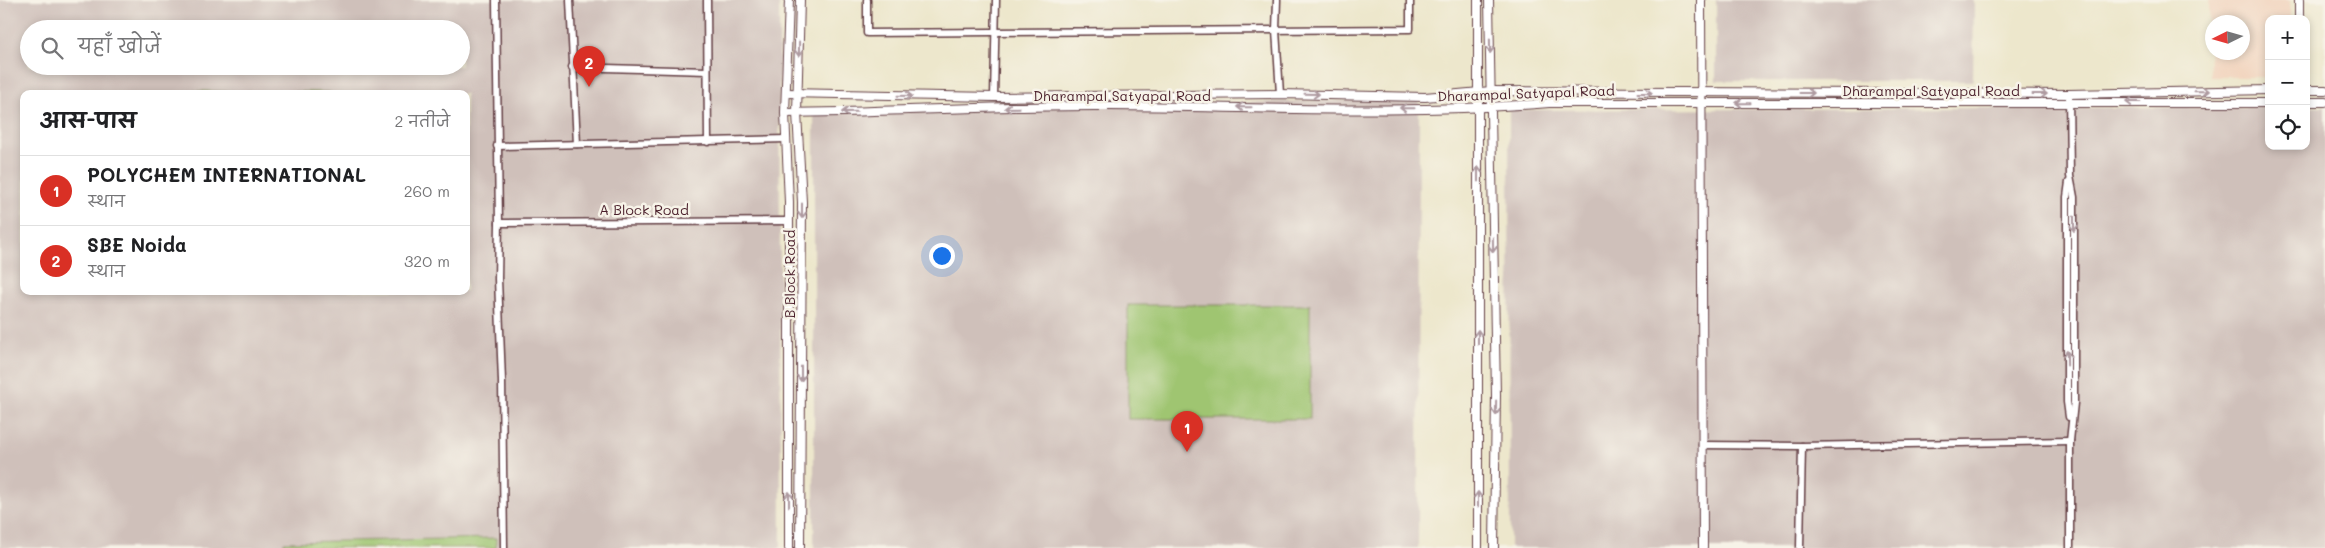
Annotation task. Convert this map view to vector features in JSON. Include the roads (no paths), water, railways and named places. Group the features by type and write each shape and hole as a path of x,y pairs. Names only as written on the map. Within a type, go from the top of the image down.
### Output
{"street":[{"path":"496,0 498,279 502,381 504,548"},
{"path":"570,0 577,144"},
{"path":"707,0 708,142"},
{"name":"B Block Road","path":"789,0 785,113 789,221 789,548"},
{"name":"B Block Road","path":"800,0 796,113 802,202 800,548"},
{"path":"867,0 867,33 1410,29 1410,0"},
{"path":"994,97 996,0"},
{"path":"1277,0 1276,30 1280,94"},
{"path":"1478,0 1478,548"},
{"path":"1488,0 1496,395 1494,548"},
{"path":"1701,0 1703,548"},
{"path":"2298,0 2299,15"},
{"path":"572,67 707,70"},
{"name":"Dharampal Satyapal Road","path":"785,113 1108,106 1490,108 1549,103 2069,98 2265,90"},
{"path":"2310,90 2325,90"},
{"name":"Dharampal Satyapal Road","path":"786,94 994,97 1280,94 1425,97 1491,91 2265,102"},
{"path":"2069,98 2070,176 2074,197 2074,403 2070,442 2070,548"},
{"path":"2310,102 2325,102"},
{"path":"497,146 786,139"},
{"name":"A Block Road","path":"499,223 789,221"},
{"path":"1702,445 1802,446 2070,442"},
{"path":"1800,548 1802,446"}],"place":[{"name":"SBE Noida","path":"589,87"},
{"name":"POLYCHEM INTERNATIONAL","path":"1187,452"}]}
